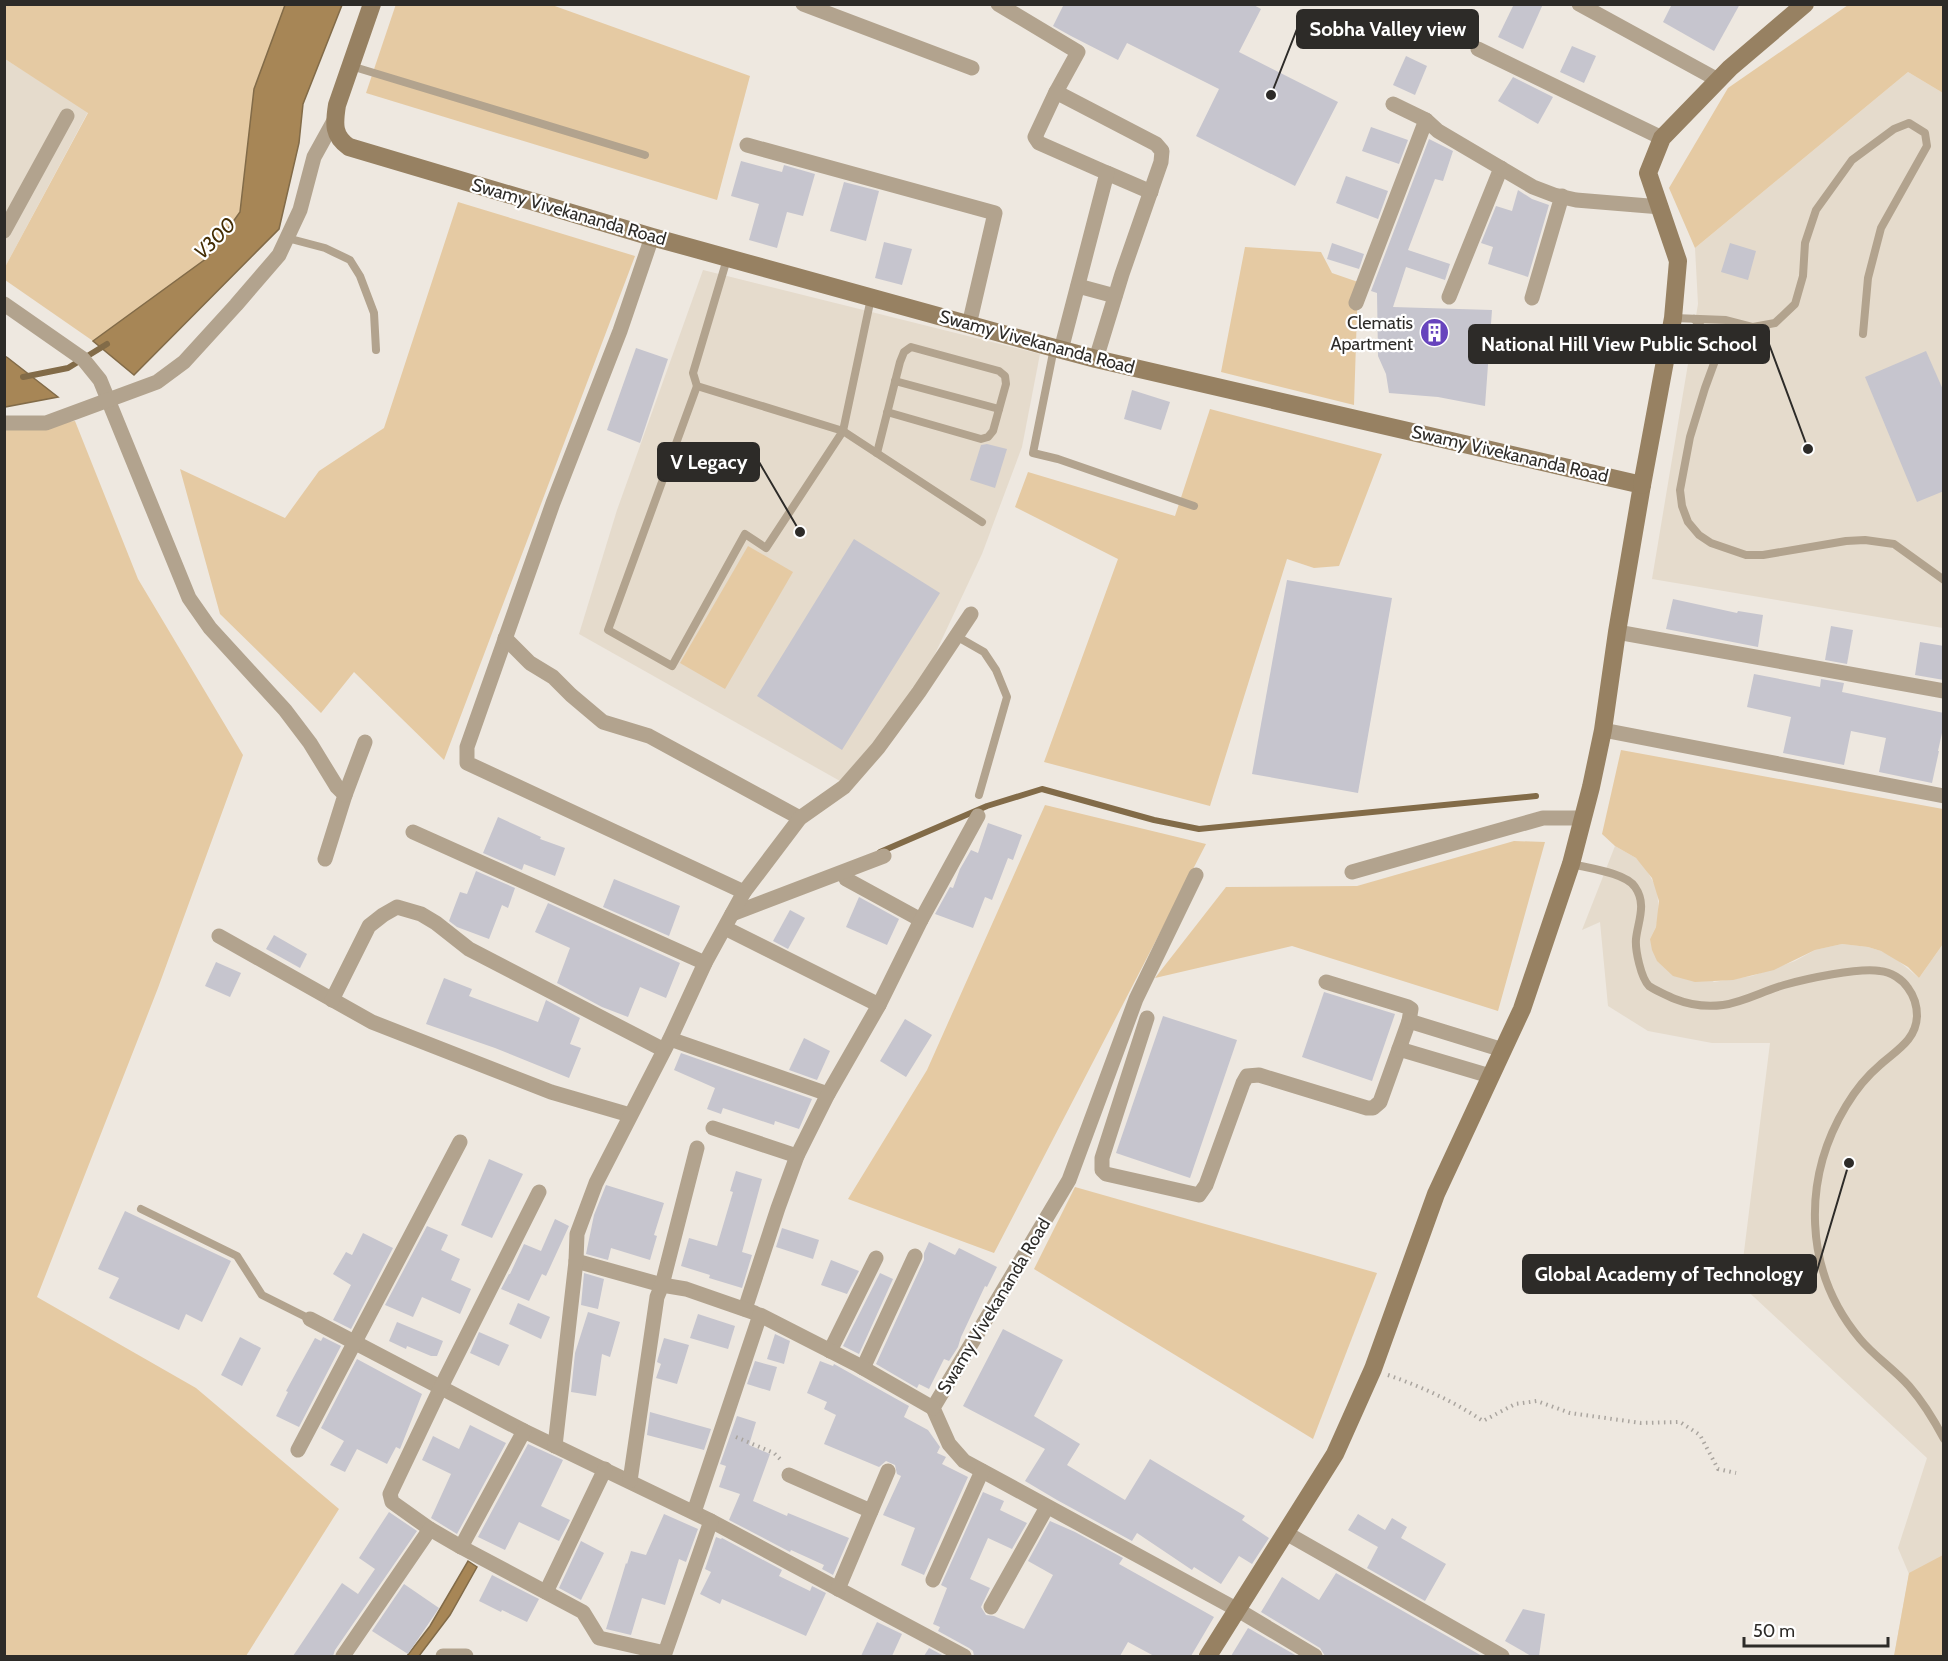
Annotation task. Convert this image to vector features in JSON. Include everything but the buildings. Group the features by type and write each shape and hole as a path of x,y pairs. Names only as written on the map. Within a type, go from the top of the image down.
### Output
{"street":[{"path":"4,423 46,423 157,382 184,362 236,305 279,255 300,210 314,157 335,119 337,105 372,4"},
{"path":"803,4 972,68"},
{"path":"998,4 1078,52 1035,137 1040,142 1151,192"},
{"path":"1579,4 1718,80"},
{"path":"1208,1656 1335,1454 1373,1369 1436,1194 1522,1009 1570,864 1603,730 1617,632 1673,318 1678,261 1648,172 1662,138 1718,80 1805,4"},
{"path":"1478,49 1662,138"},
{"path":"1056,92 1156,144 1162,151 1161,162 1096,359"},
{"path":"1394,104 1425,120 1438,131 1533,187 1576,200 1661,207"},
{"path":"4,231 67,116"},
{"name":"Swamy Vivekananda Road","path":"335,119 336,131 341,141 350,147 652,237 1096,359 1642,485"},
{"path":"1356,303 1425,120"},
{"path":"747,145 995,213 969,325"},
{"path":"1449,297 1501,168"},
{"path":"1058,349 1078,286 1107,173"},
{"path":"1532,298 1562,196"},
{"path":"652,237 620,331 553,503 505,638 467,747 467,763 744,892"},
{"path":"1078,286 1115,296"},
{"path":"4,304 86,363 100,380 189,598 210,628 285,711 310,743 337,787 345,795"},
{"path":"555,1446 577,1234 596,1182 667,1044 705,963 744,892 800,818 843,787 879,748 971,614"},
{"path":"1617,632 1944,691"},
{"path":"505,638 530,663 553,677 603,722 649,736 800,818"},
{"path":"1603,730 1944,796"},
{"path":"325,859 365,742"},
{"path":"745,1309 797,1156 978,816"},
{"path":"1353,872 1543,818 1583,818"},
{"path":"412,832 705,963"},
{"path":"729,921 884,855"},
{"name":"Swamy Vivekananda Road","path":"1196,875 1136,999 1069,1180 933,1408 949,1444 964,1461 1238,1610 1315,1656"},
{"path":"846,879 921,920"},
{"path":"332,1000 369,926 382,915 397,907 421,914 469,949 667,1044 828,1095"},
{"path":"729,921 879,1005"},
{"path":"219,936 372,1022 551,1092 630,1116"},
{"path":"1147,1018 1102,1158 1102,1170 1106,1174 1199,1195 1206,1185 1247,1076 1259,1075 1367,1108 1373,1108 1380,1102 1409,1022 1411,1009 1326,982"},
{"path":"1409,1022 1503,1050"},
{"path":"1399,1049 1490,1076"},
{"path":"712,1128 797,1156"},
{"path":"298,1450 460,1142"},
{"path":"630,1481 657,1297 697,1148"},
{"path":"539,1192 390,1494 392,1502 461,1547 583,1612 599,1638 665,1653 711,1521"},
{"path":"863,1368 915,1256"},
{"path":"830,1351 876,1258"},
{"path":"576,1261 662,1285 686,1289 760,1315 863,1368 933,1408"},
{"path":"694,1512 760,1315"},
{"path":"310,1319 524,1431 694,1512 964,1656"},
{"path":"461,1547 524,1431"},
{"path":"546,1592 605,1469"},
{"path":"838,1589 888,1471"},
{"path":"933,1580 982,1471"},
{"path":"789,1475 871,1511"},
{"path":"991,1607 1047,1507"},
{"path":"342,1656 429,1528"},
{"path":"1286,1533 1502,1656"},
{"path":"443,1656 466,1656"}],"lane":[{"path":"350,66 645,155"},
{"path":"1673,318 1726,320 1753,327 1774,323 1795,304 1803,276 1805,243 1816,210 1852,160 1894,129 1909,123 1925,133 1927,146 1881,228 1868,278 1863,334"},
{"path":"287,238 325,248 350,260 360,276 374,313 376,350"},
{"path":"728,258 693,373 697,386 608,630 672,666 745,534 766,548 843,431 871,298"},
{"path":"1694,320 1718,344 1716,358 1690,437 1680,490 1682,506 1688,522 1699,535 1711,543 1746,555 1763,555 1846,541 1865,540 1894,544 1944,580"},
{"path":"877,453 887,412 900,362 904,352 911,347 999,371 1005,376 1006,384 993,431 988,437 981,439 887,412"},
{"path":"1058,349 1033,453 1058,459 1194,506"},
{"path":"895,381 999,409"},
{"path":"697,386 843,431 982,522"},
{"path":"955,636 984,652 996,670 1007,697 979,795"},
{"path":"1570,864 1624,878 1635,886 1641,902 1641,920 1635,941 1640,966 1649,986 1674,999 1701,1006 1724,1005 1783,985 1870,970 1898,978 1911,993 1916,1002 1917,1013 1912,1034 1907,1043 1880,1065 1863,1083 1835,1123 1826,1145 1815,1193 1816,1238 1827,1281 1846,1321 1875,1355 1909,1386 1923,1403 1944,1439"},
{"path":"141,1209 237,1256 262,1295 310,1319"}],"path":[{"path":"1373,1369 1422,1387 1457,1404 1483,1421 1515,1404 1537,1401 1570,1413 1641,1424 1680,1422 1700,1435 1718,1469 1737,1473"},
{"path":"721,1431 774,1453 781,1459 789,1475"}],"shaded area":[{"path":"396,4 552,5 750,76 717,200 366,93"},
{"path":"5,5 285,5 254,89 240,212 207,258 93,341 5,280 5,267 88,113 5,59"},
{"path":"285,5 342,5 303,104 299,143 279,229 134,375 93,341 207,258 240,212 254,89"},
{"path":"1848,5 1943,5 1943,93 1908,72 1695,248 1669,188 1728,88"},
{"path":"5,59 88,112 5,267"},
{"path":"1908,72 1943,93 1943,628 1652,579 1698,304 1695,248"},
{"path":"458,202 635,256 444,760 354,672 321,713 220,614 180,469 285,518 319,471 384,428"},
{"path":"1245,247 1321,252 1332,273 1358,282 1354,405 1221,372"},
{"path":"703,270 1040,354 1022,447 982,554 919,688 840,781 579,634 617,510"},
{"path":"5,356 8,358 58,397 5,407"},
{"path":"1210,409 1382,454 1339,566 1314,568 1287,559 1210,806 1044,762 1118,559 1015,507 1028,472 1175,516"},
{"path":"75,421 138,579 243,755 158,988 37,1297 196,1388 339,1509 246,1656 5,1656 4,429"},
{"path":"748,546 793,572 725,689 680,663"},
{"path":"1621,750 1943,809 1943,944 1919,978 1908,967 1881,951 1842,944 1815,950 1774,970 1733,980 1695,982 1673,976 1657,961 1652,950 1650,939 1656,927 1659,901 1652,878 1636,858 1615,846 1602,834"},
{"path":"1045,805 1206,844 994,1253 848,1199 927,1070"},
{"path":"1514,841 1545,842 1498,1011 1292,946 1155,978 1226,887 1357,886"},
{"path":"1615,846 1636,858 1645,867 1657,889 1659,914 1650,939 1714,982 1752,976 1795,961 1815,950 1842,944 1881,951 1895,958 1919,978 1943,944 1943,1656 1894,1656 1909,1574 1898,1548 1927,1458 1740,1284 1770,1043 1712,1043 1648,1031 1608,1006 1600,922 1582,930"},
{"path":"1075,1187 1377,1273 1313,1439 1034,1269"},
{"path":"1943,1555 1943,1656 1894,1656 1909,1573"},
{"path":"468,1561 477,1567 450,1615 419,1656 407,1656 430,1626"}],"waterway":[{"name":"V300","path":"23,377 68,368 107,344"},
{"path":"880,852 987,806 1042,789 1154,820 1199,829 1536,796"}],"place":[{"name":"Sobha Valley view","path":"1271,95"},
{"name":"Clematis Apartment","path":"1434,333"},
{"name":"National Hill View Public School","path":"1808,449"},
{"name":"V Legacy","path":"800,532"},
{"name":"Global Academy of Technology","path":"1849,1163"}]}
